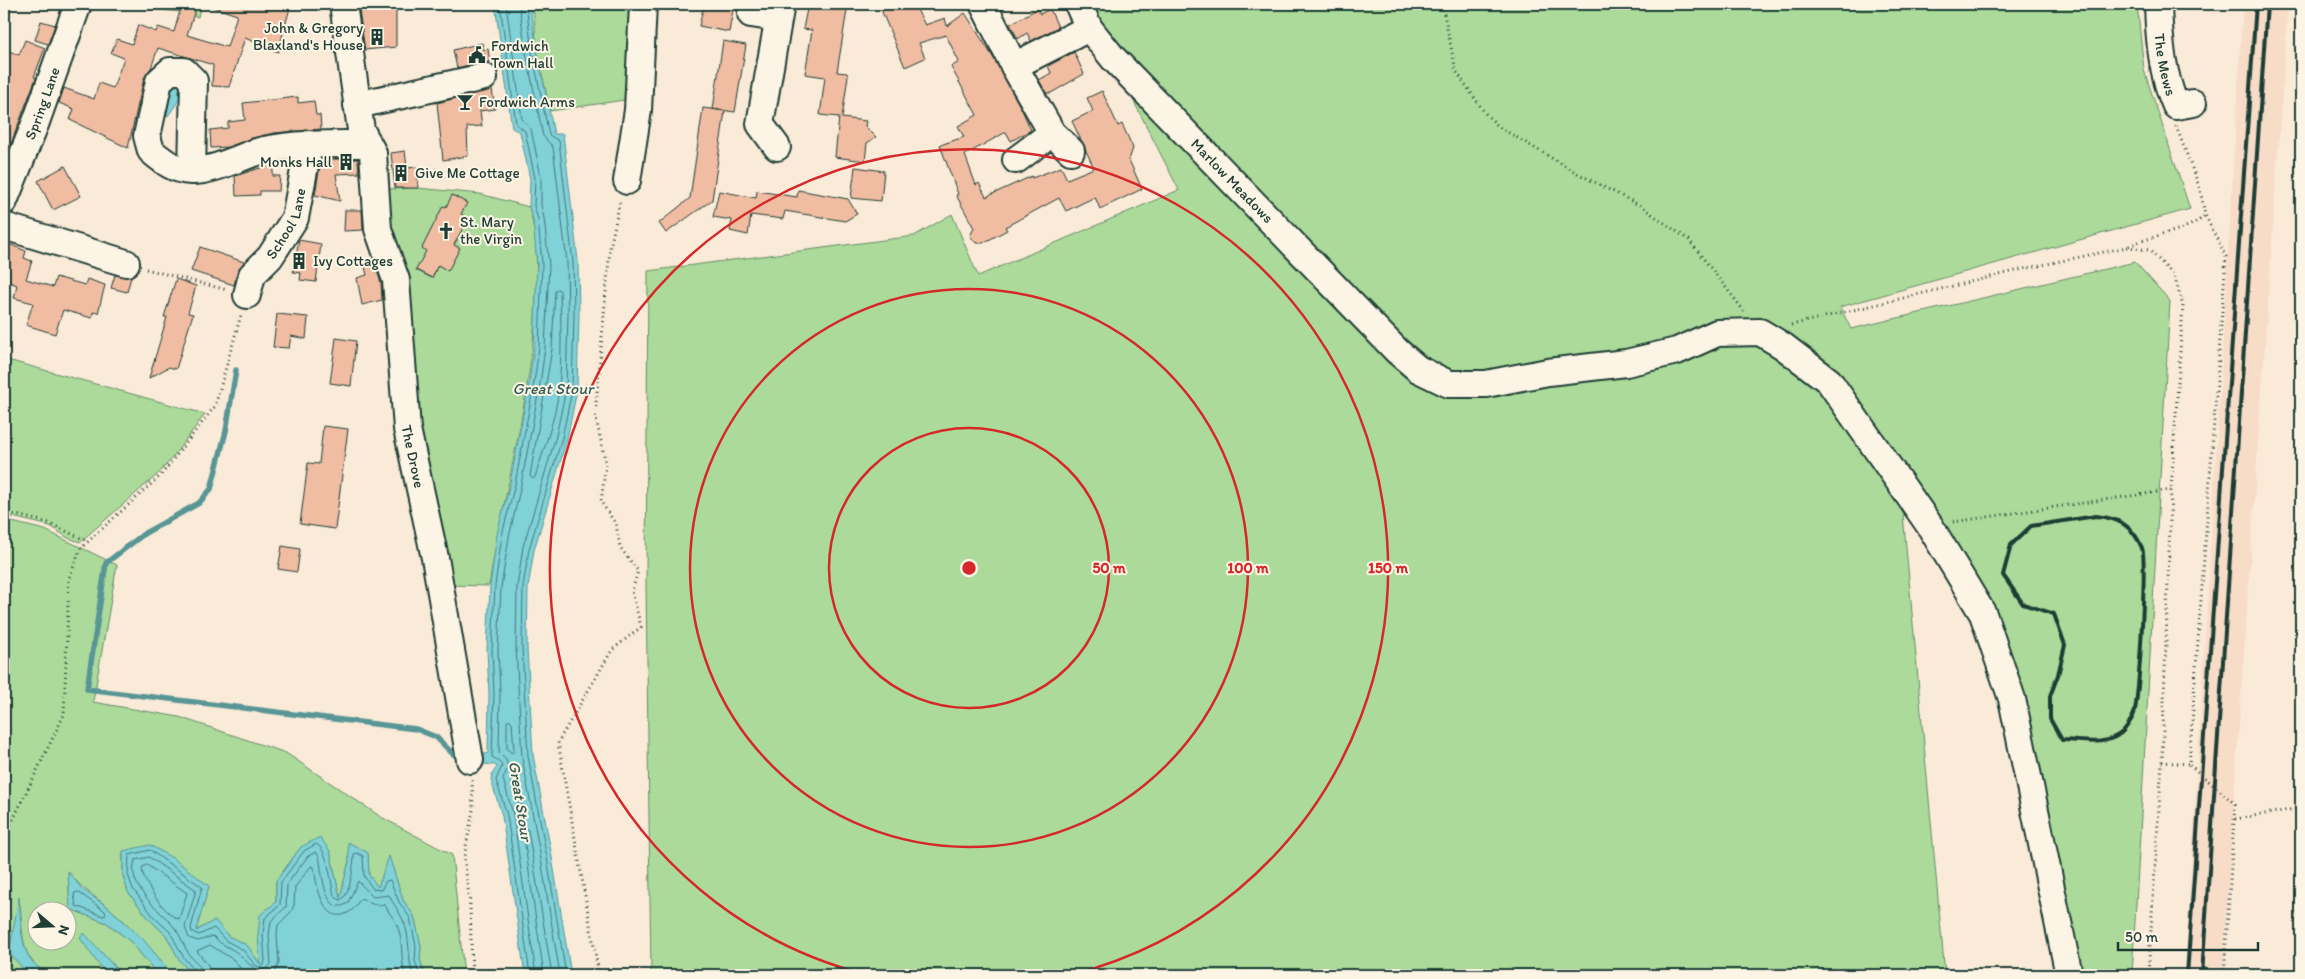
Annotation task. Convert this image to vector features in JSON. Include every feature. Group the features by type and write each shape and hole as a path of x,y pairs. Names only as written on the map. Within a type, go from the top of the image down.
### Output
{"street":[{"name":"Spring Lane","path":"4,201 36,122 78,4"},
{"name":"The Drove","path":"342,4 361,130 370,148 378,229 396,280 407,430 435,558 470,760"},
{"path":"627,181 638,110 643,4"},
{"path":"983,4 1014,66 1062,142 1016,160"},
{"name":"Marlow Meadows","path":"1078,4 1089,28 1113,58 1397,351 1418,369 1449,384 1486,384 1548,372 1626,363 1677,351 1717,333 1760,332"},
{"name":"The Mews","path":"2158,4 2163,60 2168,88 2176,106 2193,103"},
{"path":"751,14 779,11 760,124 777,147"},
{"path":"1014,66 1089,28"},
{"path":"357,105 484,77"},
{"path":"192,171 263,151 309,144 370,148"},
{"name":"School Lane","path":"247,296 252,275 270,257 295,218 309,144"},
{"path":"4,226 126,263"},
{"path":"1760,332 1783,346 1829,381 1930,526 1984,614 2012,699 2069,975"}],"path":[{"path":"1442,4 1456,71 1485,113 1499,127 1577,173 1639,205 1689,240 1760,332 2028,268 2127,247 2145,238 2199,222 2205,215"},
{"path":"2174,122 2200,189 2205,215 2226,256 2189,764"},
{"path":"599,975 558,742 612,650 641,626 632,592 638,571 620,548 616,524 602,502 606,464 595,414 610,248 618,207 627,181"},
{"path":"2127,247 2149,250 2174,275 2183,306 2171,490 2162,762 2148,975"},
{"path":"4,838 64,715 69,578 81,548 161,475 215,406 247,296 126,263"},
{"path":"1930,526 2171,490"},
{"path":"4,512 48,523 87,541"},
{"path":"470,760 473,810 464,857 470,904 472,975"},
{"path":"2162,762 2189,764 2236,804 2224,975"},
{"path":"2235,819 2301,808"}],"shaded area":[{"path":"2243,4 2288,4 2222,975 2185,975"}],"green space":[{"path":"146,4 201,4 198,17 180,12 152,9"},
{"path":"533,4 631,4 624,100 550,111 537,50"},
{"path":"1084,4 2137,4 2144,70 2190,209 1840,307 1851,329 2135,262 2170,301 2132,975 2078,975 1991,611 1902,503 1945,975 651,975 646,583 648,271 914,236 952,214 978,276 1179,190"},
{"path":"418,188 480,194 529,207 532,218 537,265 536,301 529,373 489,586 447,585 418,436 385,189"},
{"path":"4,359 205,414 158,474 80,542 68,538 50,526 4,515"},
{"path":"4,520 45,530 117,565 93,702 179,717 286,753 381,817 452,855 464,975 425,975 420,960 421,946 414,916 403,900 389,857 378,888 369,875 368,853 349,843 349,861 340,899 330,851 301,847 276,881 276,902 258,935 261,965 247,946 228,936 215,921 195,931 209,886 123,852 123,876 128,892 150,920 166,935 180,961 193,975 173,975 126,924 83,888 68,872 70,902 28,902 28,952 78,952 78,912 107,923 131,942 158,975 122,975 113,964 81,938 106,975 52,975 40,969 27,953 24,944 19,900 9,953 29,975 4,975"}],"water":[{"name":"Great Stour","path":"495,4 530,4 554,134 563,134 578,261 577,390 567,439 534,550 528,588 527,648 533,755 571,975 525,975 502,816 491,780 492,774 497,767 495,765 483,764 482,755 488,753 489,693 487,650 490,586 497,534 510,483 529,383 534,347 537,264 533,220 529,207 530,179 520,132 512,128"},
{"path":"168,84 181,84 181,97 168,116 165,113"},
{"path":"320,837 330,851 340,898 349,861 348,842 368,853 369,875 378,887 389,856 403,900 414,916 421,946 420,960 425,975 193,975 180,961 166,935 150,920 128,892 123,876 123,851 150,845 174,859 209,886 196,931 215,920 228,936 247,945 260,964 258,935 260,915 276,902 276,881 301,847"},
{"path":"68,871 82,889 108,907 142,938 173,975 158,975 131,942 107,923 78,912 78,902 70,902"},
{"path":"19,897 22,932 27,953 32,962 52,975 29,975 9,953"},
{"path":"84,933 122,975 106,975 80,938"}],"building":[{"path":"182,4 197,4 187,35 227,47 237,15 210,6 210,4 291,4 278,52 245,38 229,87 212,86 213,65 158,48 151,68 144,78 128,148 70,120 74,109 59,103 64,88 94,99 99,83 113,88 124,58 111,53 117,39 132,44 138,25 156,32 158,27 174,32"},
{"name":"John & Gregory Blaxland's House","path":"370,4 396,4 396,47 365,50 359,10 370,9"},
{"path":"704,4 734,4 729,32 699,26"},
{"path":"808,4 848,4 837,72 847,73 848,76 842,118 866,121 865,126 876,137 867,143 865,161 835,157 839,117 820,115 825,77 805,74 812,30 803,29"},
{"path":"890,4 914,4 925,25 945,18 947,26 965,13 993,57 1022,110 1031,130 1011,141 1006,132 965,155 976,185 979,183 986,197 1032,176 1032,178 1061,167 1067,179 1094,168 1072,121 1093,111 1087,98 1102,91 1118,126 1122,124 1133,148 1129,160 1142,189 1100,209 1095,197 1066,211 1059,198 1005,227 1007,230 983,243 976,243 970,236 974,228 956,195 958,194 940,145 964,137 958,126 977,115 951,67 959,62 946,35 919,43 925,58 905,67 882,12 885,6"},
{"path":"1037,9 1040,14 1050,9 1058,27 1031,41 1027,33 1018,39 1010,24"},
{"path":"41,21 55,25 48,44 35,40"},
{"path":"25,40 45,48 34,77 36,78 10,146 4,143 4,49 19,55"},
{"path":"723,41 746,45 735,112 713,109"},
{"name":"Fordwich Town Hall","path":"482,43 484,50 488,49 490,63 481,62 457,68 453,50"},
{"path":"1074,52 1084,74 1051,93 1046,93 1039,80 1051,73 1048,66"},
{"name":"Fordwich Arms","path":"492,89 495,109 480,111 482,126 467,127 468,156 443,160 437,103"},
{"path":"298,97 298,103 314,101 316,115 320,115 321,129 274,133 252,138 228,147 211,148 210,130 228,128 228,122 245,120 243,103"},
{"path":"703,108 725,111 712,200 666,233 659,223 690,198"},
{"name":"Give Me Cottage","path":"405,151 407,168 417,167 418,188 395,188 391,153"},
{"path":"321,159 358,159 359,173 336,174 340,201 315,195"},
{"path":"273,164 273,176 280,176 279,191 260,191 260,195 236,196 235,176"},
{"path":"65,166 81,196 53,210 38,181"},
{"path":"855,167 884,171 881,201 851,198"},
{"path":"798,190 848,199 857,214 845,221 785,211 783,219 751,215 748,235 730,231 732,220 713,217 719,191 756,198 757,191 797,197"},
{"name":"St. Mary the Virgin","path":"452,195 467,203 461,214 468,218 454,245 460,248 448,271 438,265 432,278 416,270 426,251 422,248 443,206 446,207"},
{"path":"345,210 362,210 363,230 344,231"},
{"name":"Ivy Cottages","path":"299,240 321,244 316,282 300,280 301,273 293,272"},
{"path":"4,242 26,251 24,258 32,261 26,279 53,287 56,277 85,285 87,279 105,285 98,313 93,312 92,318 63,310 55,334 26,325 33,303 14,298 17,285 4,280"},
{"path":"200,247 244,262 238,271 234,285 191,271"},
{"path":"375,264 381,283 382,300 362,305 357,278 367,275 365,267"},
{"path":"115,275 131,277 127,292 111,288"},
{"path":"176,279 196,286 188,313 193,314 176,369 169,367 149,378 167,317 164,317"},
{"path":"277,314 308,317 306,339 291,336 289,348 273,347"},
{"path":"336,338 356,341 351,386 330,383"},
{"path":"323,426 348,429 335,529 300,524 308,463 319,464"},
{"path":"282,546 300,549 297,572 278,569"}],"waterway":[{"path":"236,370 226,431 211,489 199,503 145,533 106,563 87,689 416,729 436,737 453,754 461,759"}],"railway":[{"path":"2187,975 2256,4"},
{"path":"2202,975 2267,4"},
{"path":"2096,516 2112,519 2124,524 2134,534 2142,548 2144,578 2136,703 2134,714 2123,732 2114,737 2100,741 2062,740 2050,719 2050,696 2058,675 2065,645 2054,614 2023,604 2003,575 2011,545 2031,526 2096,516"}],"place":[{"name":"John & Gregory Blaxland's House","path":"377,37"},
{"name":"Fordwich Town Hall","path":"477,55"},
{"name":"Fordwich Arms","path":"465,102"},
{"name":"Monks Hall","path":"346,162"},
{"name":"Give Me Cottage","path":"401,173"},
{"name":"St. Mary the Virgin","path":"446,231"},
{"name":"Ivy Cottages","path":"299,261"}]}
